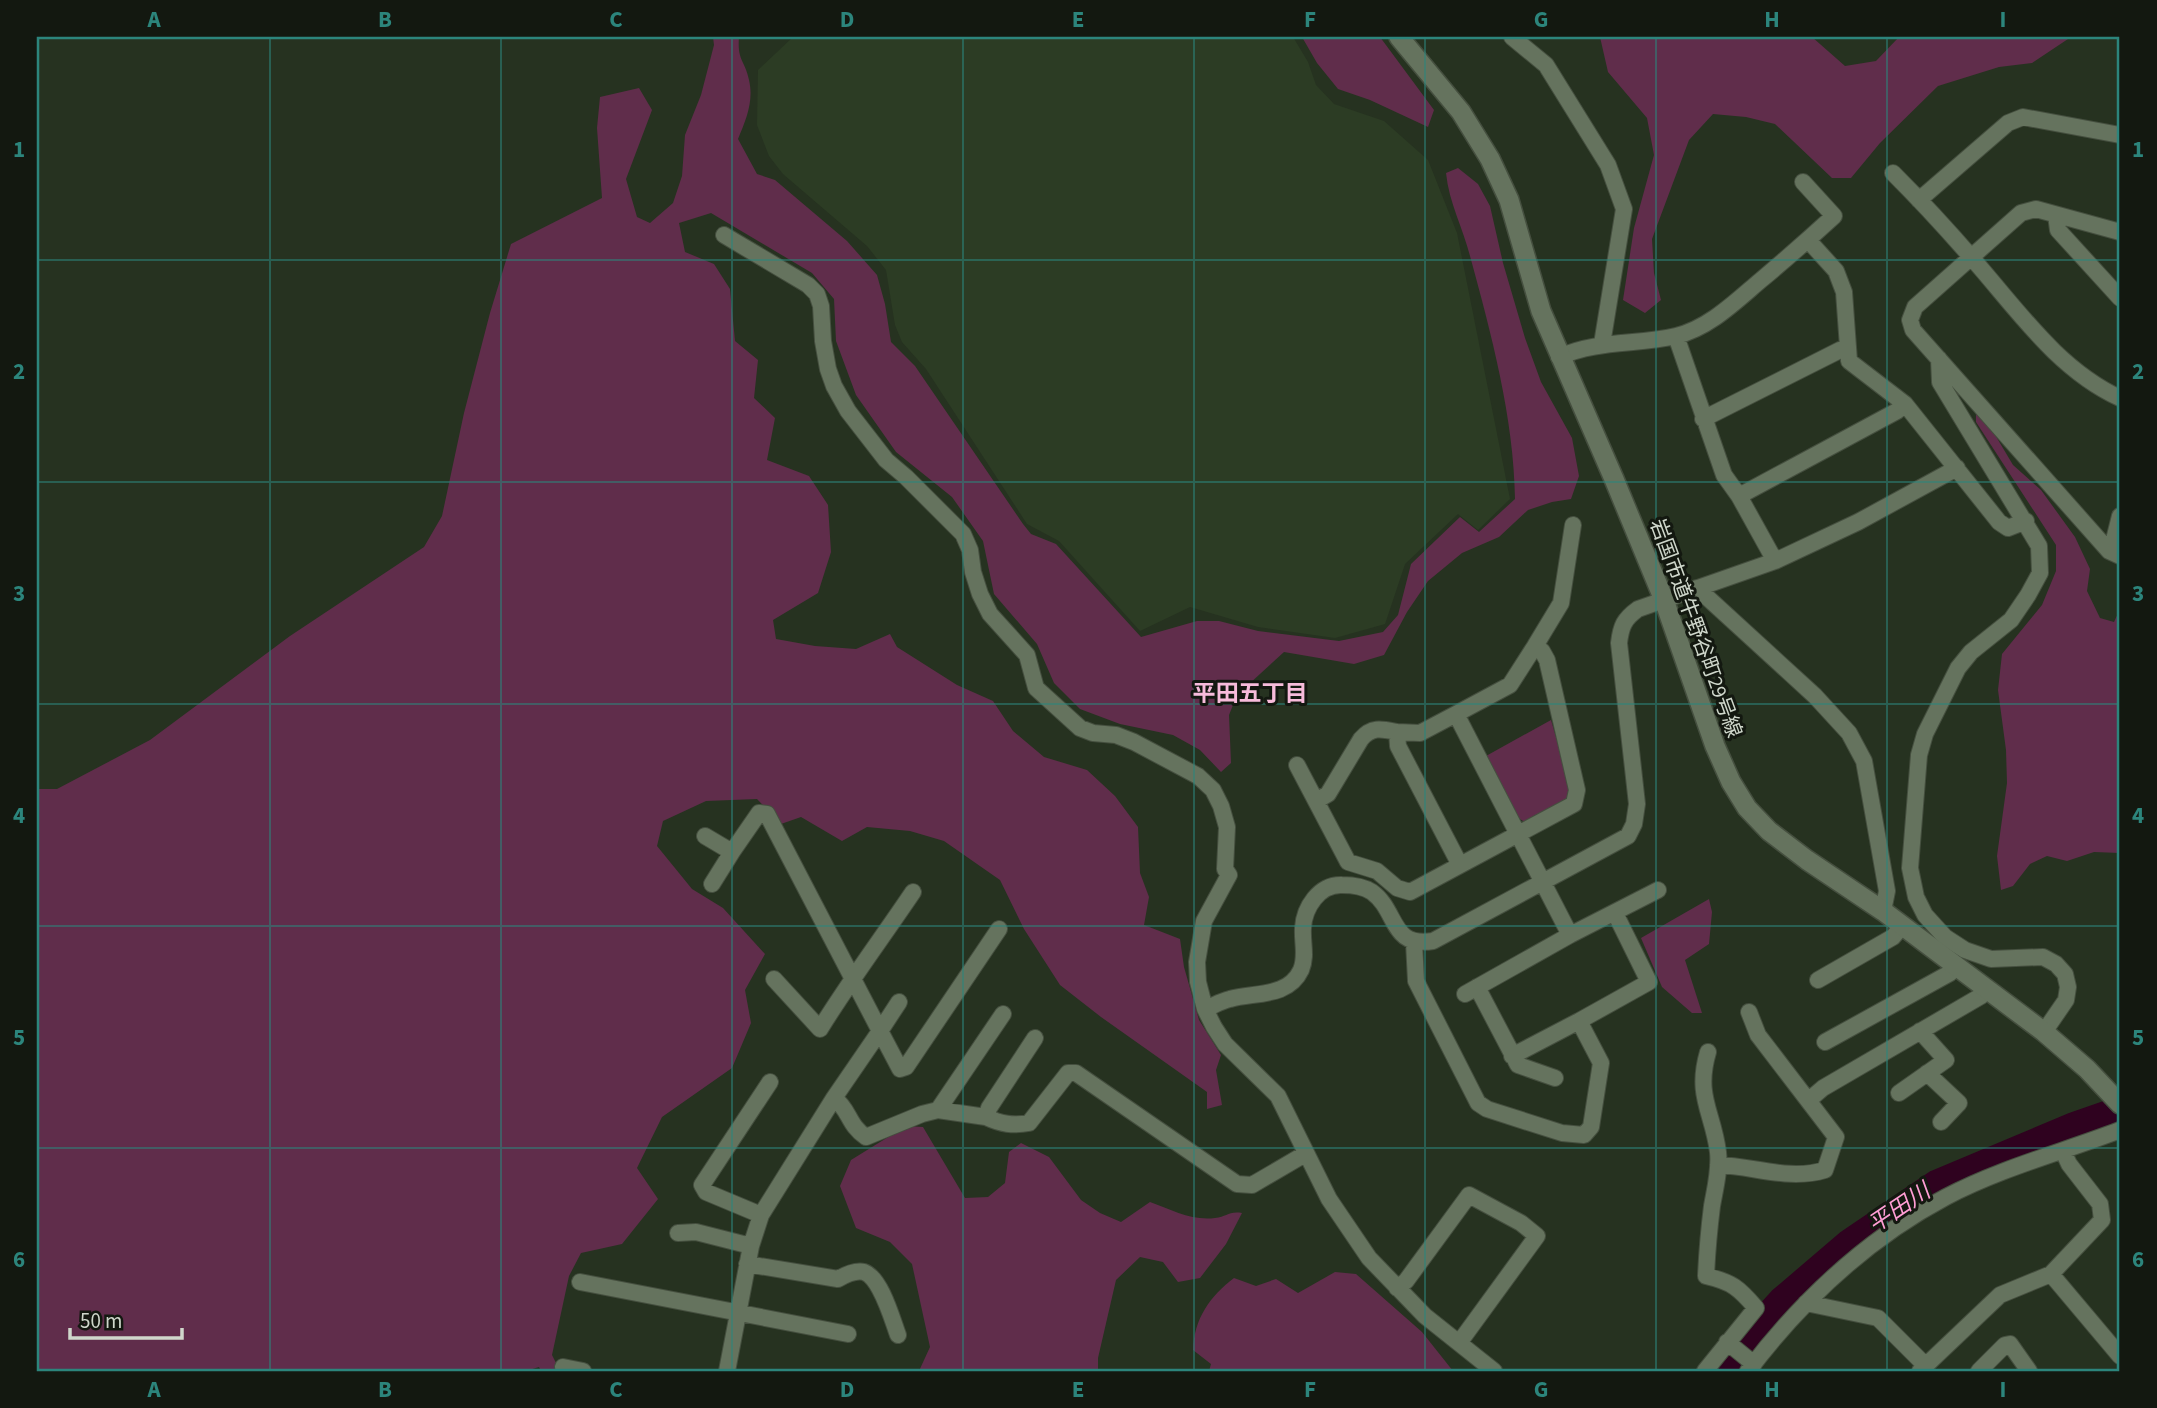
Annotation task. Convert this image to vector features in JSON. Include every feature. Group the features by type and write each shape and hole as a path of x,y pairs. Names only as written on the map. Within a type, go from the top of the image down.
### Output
{"street":[{"name":"岩国市道牛野谷町29号線","path":"1399,37 1461,111 1490,159 1508,200 1541,311 1559,357 1664,600 1715,746 1731,782 1747,808 1778,839 1903,925 2044,1032 2116,1095"},
{"path":"1511,37 1546,65 1608,165 1625,209 1602,344"},
{"path":"1919,200 2008,123 2023,117 2120,135"},
{"path":"1893,173 1972,258 2040,338 2073,369 2100,389 2120,398"},
{"path":"1559,357 1602,344 1676,336 1719,315 1834,216 1803,182"},
{"path":"2114,554 1913,331 1909,320 1915,307 2021,213 2036,209 2120,232"},
{"path":"2056,215 2058,230 2120,298"},
{"path":"724,235 808,285 817,294 821,306 828,369 843,403 886,460 963,534 970,550 980,594 990,614 1027,654 1036,688 1080,728 1093,733 1116,735 1134,742 1198,776 1213,790 1222,806 1227,827 1225,869 1229,875 1204,921 1199,943 1198,982 1205,1009 1225,1044 1278,1096 1329,1199 1369,1258 1425,1316 1493,1371"},
{"path":"1808,240 1836,271 1844,292 1849,361 1905,404 1999,522 2008,528 2026,521"},
{"path":"1676,336 1724,475 1739,496 1775,561"},
{"path":"1703,419 1840,350 1847,349"},
{"path":"1940,359 1940,382 2039,546 2040,573 2011,620 1971,652 1958,668 1925,734 1919,755 1910,868 1916,897 1925,915 1945,937 1965,950 1991,959 2043,957 2056,964 2065,974 2068,987 2066,1000 2044,1032"},
{"path":"1739,496 1897,411 1905,404"},
{"path":"1205,1009 1229,999 1271,993 1295,980 1302,969 1305,953 1305,914 1316,896 1335,884 1356,885 1372,892 1384,904 1393,924 1404,936 1415,942 1433,941 1617,844 1628,836 1634,824 1637,804 1619,643 1621,626 1628,616 1639,609 1775,561 1858,522 1957,468"},
{"path":"2114,554 2113,544 2120,516"},
{"path":"1318,800 1328,794 1361,738 1368,731 1376,729 1420,733 1510,685 1561,603 1573,525"},
{"path":"1697,588 1815,696 1849,733 1864,761 1887,891 1883,911"},
{"path":"1297,765 1318,800 1348,862 1377,871 1397,888 1410,892 1574,804 1577,790 1547,660 1535,646"},
{"path":"1456,714 1570,935"},
{"path":"1397,732 1398,746 1460,865"},
{"path":"712,884 759,813 768,814 900,1069 906,1067 999,929"},
{"path":"705,836 732,852"},
{"path":"1555,1077 1518,1065 1471,990 1658,890"},
{"path":"774,979 820,1028 913,892"},
{"path":"1513,1056 1649,982 1615,913"},
{"path":"1818,980 1893,937 1903,925"},
{"path":"1415,942 1416,981 1478,1103 1487,1109 1562,1133 1584,1135 1591,1127 1601,1063 1579,1021"},
{"path":"1825,1042 1950,973 1956,966"},
{"path":"1809,1100 1824,1087 1980,996 1986,989"},
{"path":"727,1371 747,1264 761,1215 834,1098 899,1002"},
{"path":"1718,1165 1809,1175 1825,1170 1836,1137 1758,1035 1749,1012"},
{"path":"938,1111 1003,1014"},
{"path":"1899,1093 1945,1060 1920,1031"},
{"path":"986,1117 989,1108 1035,1038"},
{"path":"1705,1371 1756,1307 1739,1288 1724,1280 1706,1276 1708,1237 1718,1165 1718,1151 1706,1108 1703,1079 1708,1052"},
{"path":"834,1098 843,1105 855,1130 866,1137 922,1114 938,1111 986,1117 1002,1124 1018,1125 1029,1123 1068,1073 1076,1073 1237,1184 1252,1185 1305,1154"},
{"path":"1927,1073 1959,1103 1941,1122"},
{"path":"761,1215 706,1192 702,1185 770,1082"},
{"path":"1729,1343 1750,1364 1806,1303 1872,1243 1946,1197 1993,1175 2120,1130"},
{"path":"1806,1303 1878,1318 1923,1368 2000,1295 2051,1274 2102,1220 2100,1204 2069,1164 2063,1151"},
{"path":"1397,1288 1406,1281 1469,1195 1521,1223 1537,1236 1459,1343"},
{"path":"678,1233 696,1232 751,1246"},
{"path":"747,1264 838,1279 850,1273 863,1272 871,1277 881,1290 898,1335"},
{"path":"2051,1274 2120,1356"},
{"path":"580,1282 848,1334"},
{"path":"1979,1371 2005,1345 2010,1344 2029,1371"},
{"path":"563,1367 583,1371"}],"shaded area":[{"path":"713,37 739,37 740,56 747,73 751,95 738,139 757,174 775,180 847,241 877,275 891,342 915,366 1023,524 1031,534 1056,544 1141,637 1197,621 1219,621 1258,631 1339,641 1383,632 1398,615 1411,564 1460,517 1479,532 1515,499 1514,468 1500,376 1486,315 1446,173 1458,168 1478,184 1490,206 1525,338 1541,382 1572,438 1579,476 1571,499 1528,510 1499,537 1462,553 1428,581 1407,612 1384,655 1354,664 1284,652 1237,695 1229,715 1231,763 1221,772 1200,750 1173,735 1120,724 1080,709 1054,683 1037,644 994,594 983,541 952,497 896,452 856,395 836,341 834,299 812,273 711,213 679,223 685,252 714,264 730,289 735,341 758,360 754,398 775,418 767,460 809,476 828,505 831,552 818,593 773,620 776,639 815,646 856,649 890,634 897,647 957,685 993,701 1013,731 1044,757 1087,770 1115,796 1138,827 1140,873 1149,897 1144,925 1180,939 1184,967 1199,1020 1221,1055 1216,1070 1222,1105 1207,1109 1207,1092 1060,985 1024,929 1000,880 944,841 910,831 867,827 842,841 801,817 781,824 757,799 706,801 663,821 657,846 692,889 723,908 765,954 745,990 751,1023 732,1068 662,1117 637,1168 658,1199 622,1244 581,1253 569,1276 552,1355 560,1371 541,1371 539,1367 526,1371 37,1371 37,789 57,789 150,740 290,636 424,547 442,516 464,413 511,244 602,198 597,128 600,97 639,88 652,110 626,179 637,217 650,223 673,203 682,176 685,135 701,95 714,45"},
{"path":"793,37 1293,37 1308,62 1316,85 1334,104 1384,121 1428,160 1457,233 1510,499 1478,530 1458,514 1405,564 1385,624 1335,638 1258,627 1190,607 1140,631 1059,541 1027,524 926,369 902,342 895,325 886,270 867,246 783,174 769,156 757,125 758,70"},
{"path":"1302,37 1380,37 1434,110 1428,127 1370,100 1338,89 1317,63"},
{"path":"1600,37 1812,37 1845,66 1876,61 1899,37 2071,37 2032,63 1999,67 1938,86 1880,143 1851,178 1832,178 1775,124 1746,117 1713,114 1689,140 1652,239 1654,273 1661,300 1645,313 1623,300 1634,228 1654,155 1647,118 1608,72"},
{"path":"1976,414 1988,423 2013,465 2041,490 2075,537 2090,569 2087,591 2100,618 2114,622 2120,609 2120,853 2094,852 2067,861 2047,856 2030,864 2013,886 2001,890 1997,856 2007,783 2006,750 1998,690 2002,654 2042,605 2056,571 2056,545 1976,422"},
{"path":"1551,720 1572,792 1568,800 1526,823 1514,815 1486,756"},
{"path":"1709,899 1712,912 1709,944 1685,960 1702,1013 1692,1013 1662,987 1641,938"},
{"path":"906,1126 923,1127 965,1198 988,1197 1005,1183 1009,1152 1021,1143 1049,1157 1081,1200 1100,1213 1121,1222 1150,1202 1198,1218 1242,1213 1226,1244 1200,1278 1178,1282 1163,1262 1140,1257 1116,1280 1098,1358 1098,1371 919,1371 930,1347 912,1264 890,1242 856,1228 840,1186 851,1160"},
{"path":"1335,1272 1356,1274 1422,1332 1453,1371 1209,1371 1211,1364 1193,1350 1196,1328 1205,1309 1218,1292 1234,1278 1256,1286 1276,1279 1298,1293"}],"waterway":[{"name":"平田川","path":"1722,1371 1750,1334 1781,1300 1849,1242 1936,1183 2074,1125 2120,1109"}],"district":[{"name":"平田五丁目","path":"1250,693"}]}
